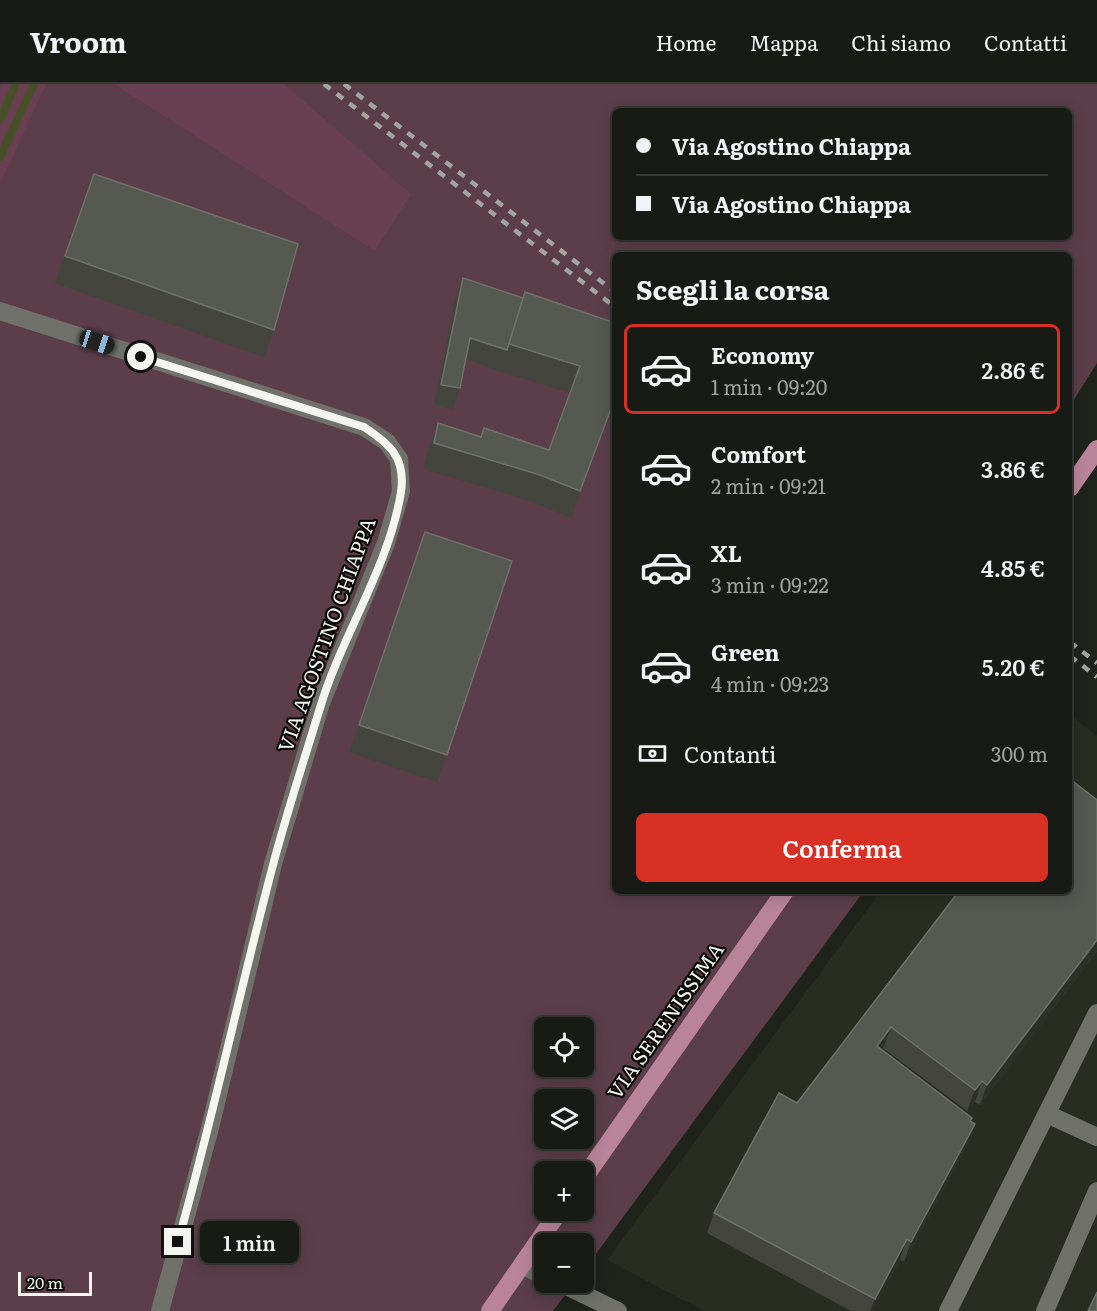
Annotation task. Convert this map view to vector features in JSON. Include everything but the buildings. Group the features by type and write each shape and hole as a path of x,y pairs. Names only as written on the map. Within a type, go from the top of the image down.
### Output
{"main road":[{"path":"1072,485 1097,449"},
{"name":"VIA SERENISSIMA","path":"594,1164 783,894"},
{"path":"490,1311 552,1221"}],"street":[{"name":"VIA AGOSTINO CHIAPPA","path":"0,311 364,427 387,442 399,459 401,491 386,543 321,703 273,864 210,1128 160,1311"},
{"path":"948,1311 1097,1013"},
{"path":"1047,1114 1097,1137"},
{"path":"1045,1311 1097,1191"},
{"path":"522,1265 534,1271"},
{"path":"581,1293 618,1311"}],"shaded area":[{"path":"0,84 1097,84 1097,363 1072,403 1072,252 612,252 612,894 862,894 594,1256 594,1233 534,1233 534,1293 566,1293 553,1311 0,1311"},
{"path":"1,84 46,84 0,184 0,87"},
{"path":"114,84 284,84 411,194 375,251"},
{"path":"1072,717 1097,736 1097,1311 704,1311 607,1260 879,894 1072,894"}],"waterway":[{"path":"0,120 16,84"},
{"path":"0,157 34,84"}],"railway":[{"path":"324,84 612,305"},
{"path":"344,84 612,290"},
{"path":"1072,644 1097,663"},
{"path":"1072,658 1097,677"}],"route":[{"path":"141,357 364,427 387,442 399,459 401,491 386,543 321,703 273,864 210,1128 178,1242"}]}
